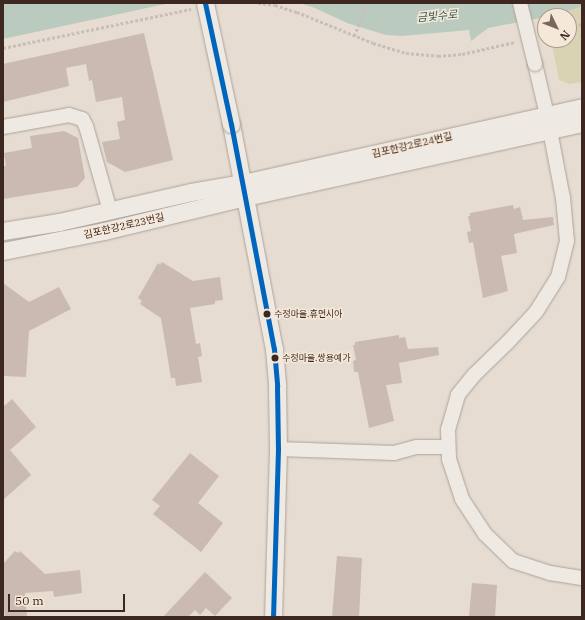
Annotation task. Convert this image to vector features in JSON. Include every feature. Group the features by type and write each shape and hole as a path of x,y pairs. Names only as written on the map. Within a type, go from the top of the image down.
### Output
{"street":[{"path":"520,3 548,122 562,198 567,241 558,277 536,312 507,343 479,369 458,395 448,429 449,459 462,499 485,534 513,561 550,573 582,578"},
{"path":"200,6 231,124 274,349 277,386 278,449 273,617"},
{"name":"김포한강2로24번길","path":"244,190 548,122 582,107"},
{"path":"3,127 69,115 82,119 86,126 110,211"},
{"name":"김포한강2로24번길","path":"548,122 582,123"},
{"name":"김포한강2로23번길","path":"3,231 110,211 244,190"},
{"name":"김포한강2로23번길","path":"3,251 104,231 244,190"},
{"path":"278,449 394,453 417,447 448,447"}],"path":[{"path":"258,3 297,12 354,36 406,53 438,56 462,54 522,40"},
{"path":"354,36 367,3"},
{"path":"3,48 200,6"}],"shaded area":[{"path":"582,3 582,82 569,84 559,80 553,48 577,48 577,8 569,8"}],"water":[{"path":"170,3 3,39 3,4"},
{"name":"금빛수로","path":"299,3 582,3 582,6 576,8 537,8 537,19 488,28 471,41 469,30 402,36 386,35 347,23 315,8"}],"building":[{"path":"144,33 173,160 125,172 107,162 102,142 120,139 117,122 125,120 122,97 96,102 92,80 89,81 86,64 66,68 69,86 3,102 3,64"},
{"path":"64,131 78,138 85,178 77,187 3,199 3,166 6,166 4,153 32,148 30,136"},
{"path":"513,205 514,209 520,207 523,220 553,217 554,225 514,234 517,253 501,256 508,291 483,298 473,242 469,243 467,232 471,231 468,216 470,216 470,213"},
{"path":"162,262 193,281 220,277 223,300 215,301 215,304 190,308 196,344 200,343 202,356 198,357 202,382 176,386 175,378 171,378 161,318 140,304 142,301 138,298 158,263 160,265"},
{"path":"3,283 29,302 59,287 71,309 29,331 26,377 3,376"},
{"path":"399,335 399,338 405,337 408,349 438,347 439,355 399,363 402,383 386,385 394,421 369,428 358,372 354,372 353,361 356,360 353,345 355,345 355,342"},
{"path":"12,399 36,427 10,450 31,475 3,500 3,407"},
{"path":"190,453 219,476 198,503 223,523 201,552 153,514 160,506 152,500"},
{"path":"15,551 18,553 20,551 45,574 80,570 82,593 54,597 53,591 25,593 27,617 5,617 3,599 3,564"},
{"path":"337,556 362,558 359,617 332,617"},
{"path":"205,572 232,598 215,616 206,608 200,615 195,610 188,617 163,617"},
{"path":"472,583 497,585 495,617 469,617"}],"transit line":[{"path":"205,3 231,124 274,349 277,386 278,449 273,617"}],"place":[{"name":"수정마을.휴먼시아","path":"267,314"},
{"name":"수정마을.쌍용예가","path":"275,358"}]}
